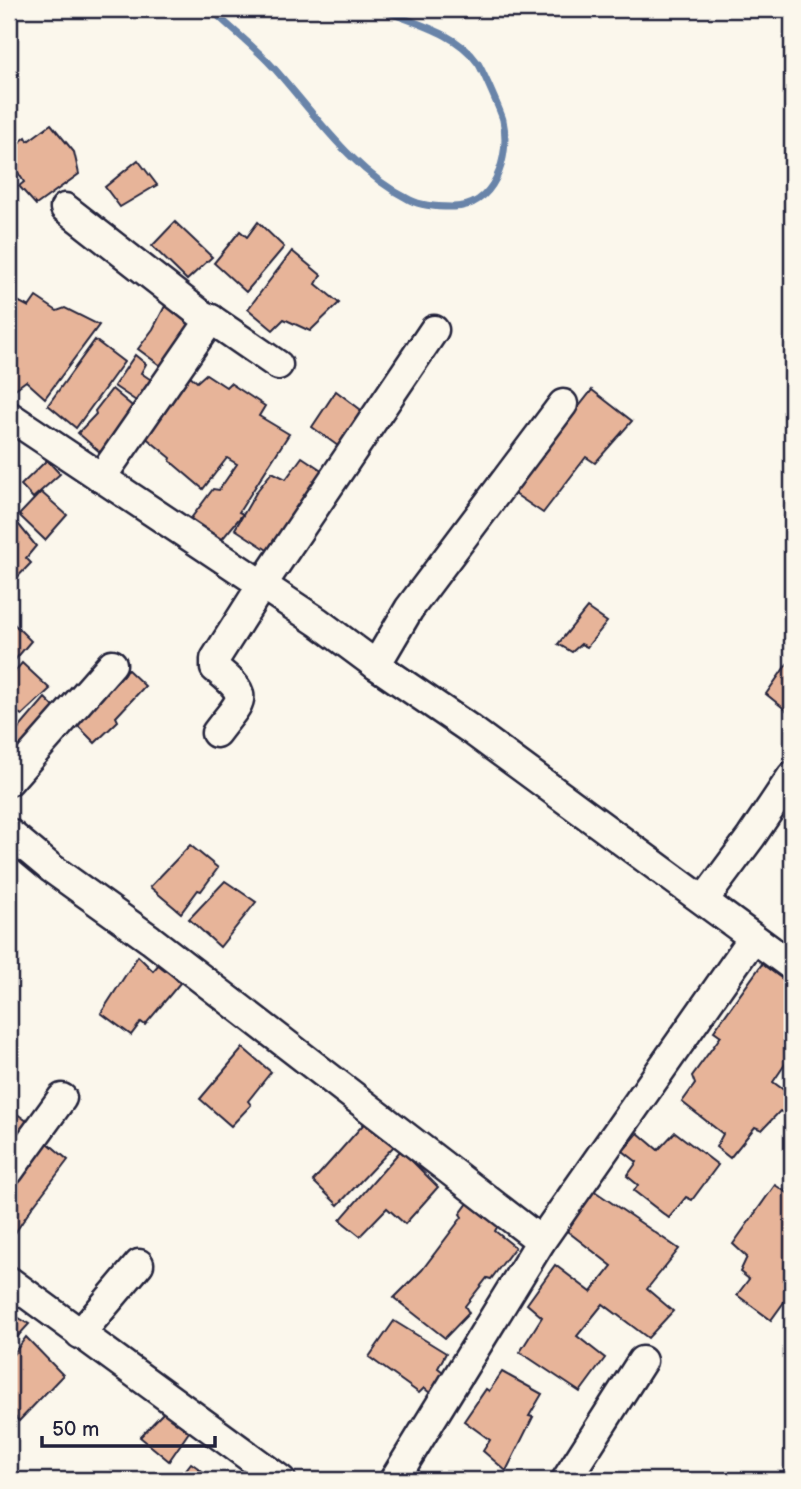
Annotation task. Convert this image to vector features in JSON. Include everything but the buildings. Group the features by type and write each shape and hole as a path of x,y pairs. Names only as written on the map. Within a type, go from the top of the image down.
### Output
{"street":[{"path":"65,208 202,315 278,365"},
{"path":"101,478 211,319"},
{"path":"216,733 240,701 240,693 233,682 215,668 215,659 434,330"},
{"path":"376,665 408,609 564,404"},
{"path":"9,416 318,622 470,729 792,967"},
{"path":"9,781 111,664"},
{"path":"704,900 792,776"},
{"path":"9,832 51,868 150,939 541,1241"},
{"path":"394,1480 541,1241 753,938"},
{"path":"9,1171 62,1098"},
{"path":"80,1334 139,1264"},
{"path":"9,1281 281,1480"},
{"path":"566,1480 642,1361"}],"waterway":[{"path":"211,9 266,59 352,158 370,174 415,202 440,207 466,205 488,190 496,178 504,149 503,120 483,72 458,43 381,9"}]}
